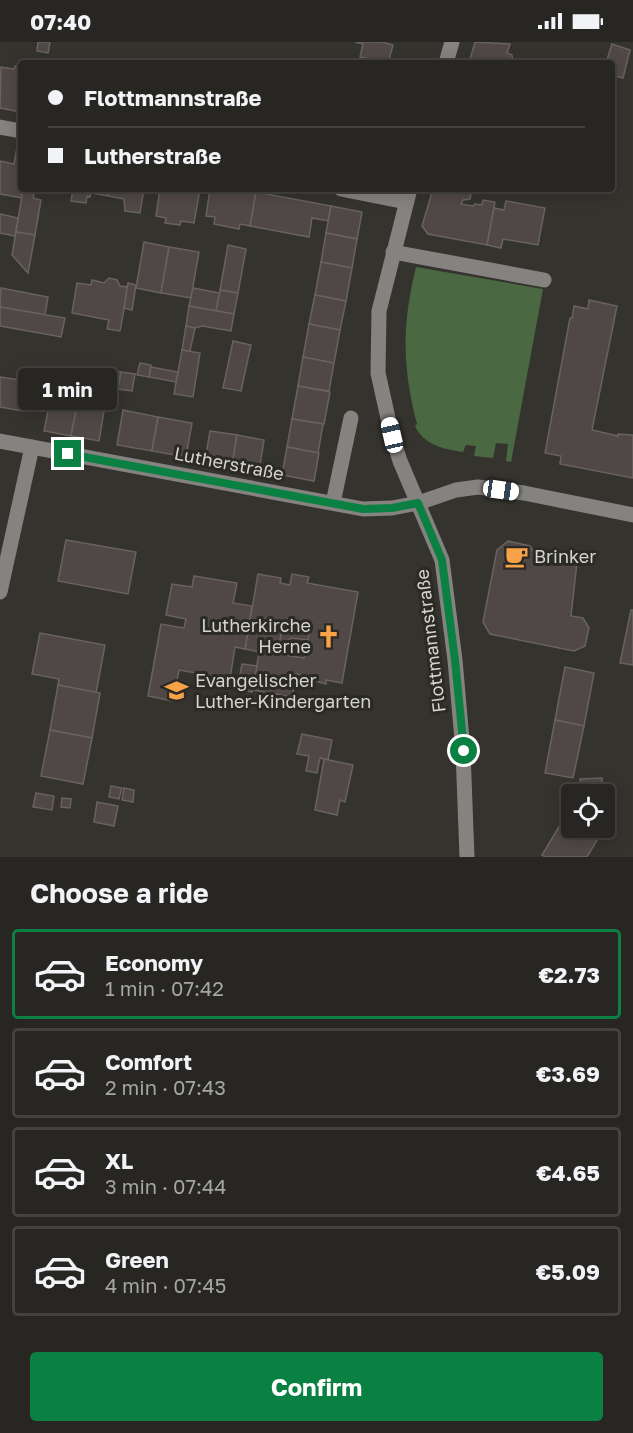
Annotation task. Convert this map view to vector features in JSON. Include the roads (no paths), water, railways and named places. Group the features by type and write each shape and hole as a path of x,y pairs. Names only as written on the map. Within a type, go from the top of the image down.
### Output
{"street":[{"path":"447,60 452,42"},
{"path":"0,127 18,130"},
{"path":"374,192 408,195"},
{"name":"Flottmannstraße","path":"408,195 379,311 378,373 392,435 442,560 463,740 467,857"},
{"path":"393,252 544,280"},
{"path":"333,504 351,418"},
{"name":"Lutherstraße","path":"0,441 363,509 392,508 418,503 456,490 478,487 524,493 633,514"},
{"path":"0,592 32,447"}],"place":[{"name":"Brinker","path":"516,557"},
{"name":"Lutherkirche Herne","path":"329,636"},
{"name":"Evangelischer Luther-Kindergarten","path":"177,691"}]}
